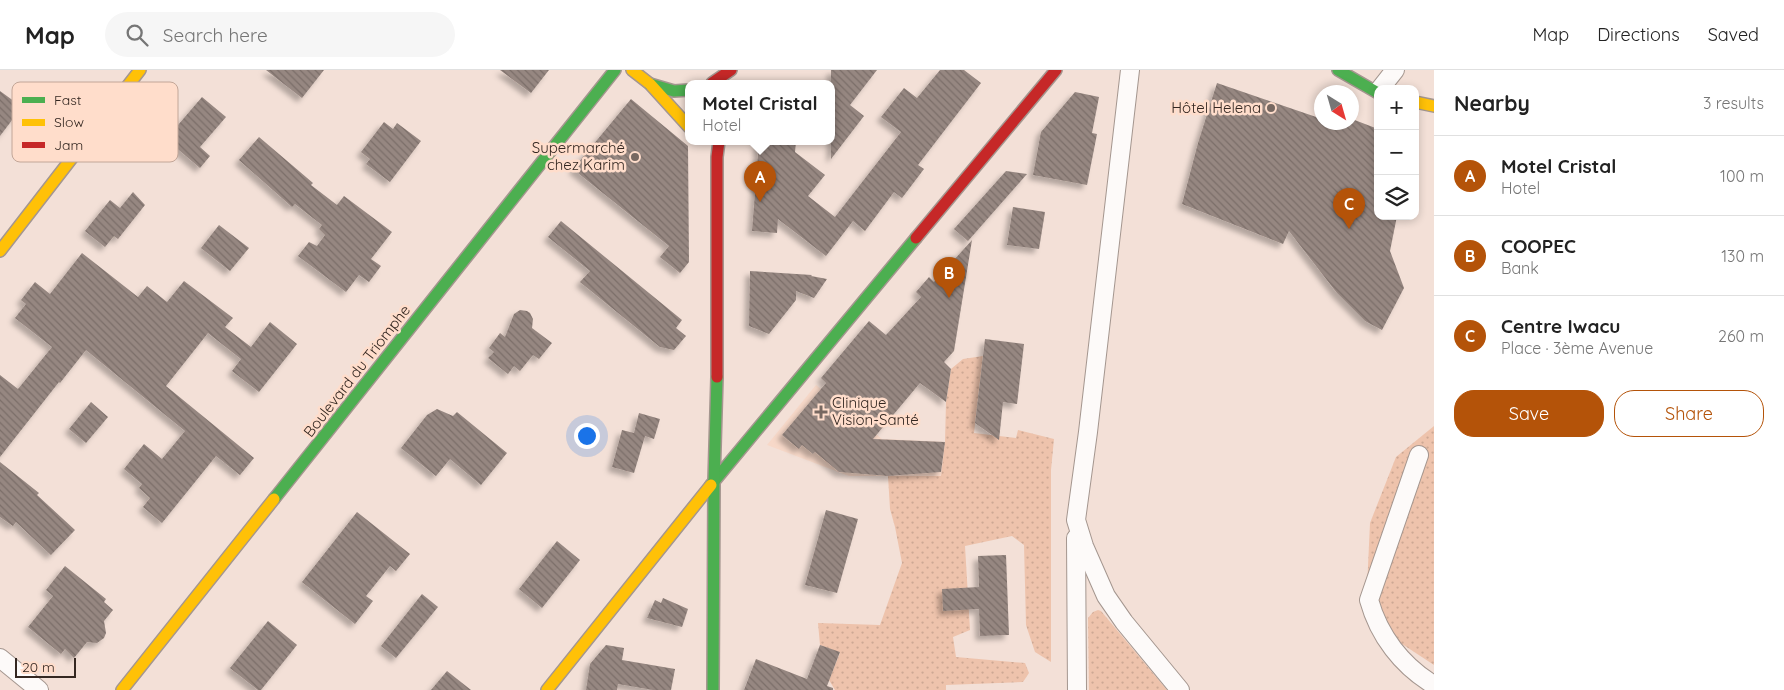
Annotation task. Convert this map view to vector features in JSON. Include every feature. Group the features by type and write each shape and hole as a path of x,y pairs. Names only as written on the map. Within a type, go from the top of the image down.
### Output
{"street":[{"path":"131,82 140,70"},
{"name":"Boulevard du Triomphe","path":"122,690 615,70"},
{"path":"632,70 650,84 685,123"},
{"path":"716,80 730,70"},
{"path":"547,690 714,481 1056,70"},
{"path":"1032,100 1053,78 1068,70"},
{"path":"1077,690 1076,520 1130,70"},
{"path":"1338,70 1374,90"},
{"path":"1383,85 1395,70"},
{"path":"650,84 674,91 685,90"},
{"path":"1419,103 1434,106"},
{"path":"712,690 714,481 717,405 718,145"},
{"path":"708,146 717,157"},
{"path":"0,251 69,162"},
{"path":"1419,455 1369,600 1386,640 1399,656 1434,685"},
{"path":"1076,520 1084,546 1106,596 1124,622 1180,690"},
{"path":"0,658 39,690"}],"shaded area":[{"path":"983,356 974,433 1016,438 1018,430 1054,439 1051,470 1051,662 1035,652 1026,625 1024,545 1012,536 965,546 970,630 953,637 956,657 1025,663 1029,673 1023,682 946,685 946,690 835,690 829,680 840,653 820,645 818,623 880,625 902,563 890,509 888,476 941,476 945,442 946,402 951,369 963,359"},
{"name":"Clinique Vision-Santé","path":"816,385 882,439 945,442 941,476 849,476 767,445"},
{"path":"1434,426 1434,665 1399,642 1367,588 1370,523 1396,457"},
{"path":"1101,611 1167,690 1089,690 1088,618 1093,612"}],"building":[{"path":"266,70 324,70 302,98"},
{"path":"500,70 549,70 531,93"},
{"path":"831,70 877,70 850,105 864,116 831,159 831,145 835,145 835,80 831,80"},
{"path":"940,70 964,70 981,83 918,165 924,169 902,198 894,192 865,231 853,221 826,256 778,219 777,233 752,231 759,145 796,145 795,152 825,175 808,196 835,217 901,132 881,117 904,88 917,98"},
{"path":"1217,83 1314,116 1314,130 1359,130 1359,122 1374,127 1374,220 1396,220 1390,251 1404,288 1382,330 1365,321 1337,293 1289,231 1283,244 1182,204 1198,143"},
{"path":"0,91 12,100 12,120 0,136"},
{"path":"1075,92 1099,97 1092,133 1097,134 1087,185 1033,175 1041,132"},
{"path":"202,97 226,117 200,147 210,156 200,168 178,149 178,125"},
{"path":"631,99 688,146 689,262 680,273 660,257 669,246 573,169"},
{"path":"384,122 393,129 397,123 421,141 390,182 366,164 370,159 361,152"},
{"path":"259,137 313,183 311,185 337,205 344,196 392,232 371,259 381,266 369,282 359,275 346,292 298,256 309,242 317,246 325,235 319,229 322,225 295,204 292,207 239,160"},
{"path":"1006,171 1027,174 968,241 954,229"},
{"path":"133,192 145,205 118,239 114,236 105,247 85,231 110,200 120,208"},
{"path":"1013,207 1045,212 1039,249 1007,245"},
{"path":"561,221 682,320 676,328 686,336 674,350 660,347 580,282 590,271 548,237"},
{"path":"219,225 249,248 230,271 201,248"},
{"path":"972,240 954,351 944,362 951,369 946,402 920,383 873,439 945,442 941,472 888,476 839,472 815,452 813,454 802,445 799,449 782,435 826,383 821,378 869,321 886,335 921,297 916,292 929,277 934,282"},
{"path":"82,253 138,297 147,286 167,302 184,281 233,318 225,327 251,347 270,322 297,344 259,392 232,371 241,359 208,333 166,386 254,458 240,475 216,456 162,523 143,507 150,498 139,488 142,484 124,469 144,444 162,459 185,431 86,350 0,457 0,375 18,389 52,347 15,318 26,304 21,300 35,282 50,294"},
{"path":"750,271 812,275 827,279 814,298 796,291 796,300 769,334 749,326"},
{"path":"520,310 530,313 533,319 532,328 552,343 539,359 533,355 520,371 514,366 508,374 488,358 494,352 489,348 500,333 505,337 514,314"},
{"path":"985,339 1024,344 1017,404 1003,402 999,440 975,423"},
{"path":"91,402 108,417 86,443 69,429"},
{"path":"437,409 453,416 457,412 507,453 481,485 450,459 436,476 401,448 427,415"},
{"path":"639,413 660,419 654,439 645,436 634,473 612,467 622,430 634,433"},
{"path":"0,462 39,493 37,495 75,530 51,555 16,522 13,526 0,517"},
{"path":"826,510 858,519 837,593 805,585"},
{"path":"357,512 410,554 396,571 390,566 366,596 373,601 355,624 302,582"},
{"path":"557,541 580,560 542,608 519,589"},
{"path":"1006,555 1009,635 980,636 979,609 943,611 942,589 979,587 978,556"},
{"path":"65,566 106,599 104,602 113,610 104,621 106,633 104,638 97,643 87,642 74,658 65,649 61,654 28,627 53,596 46,590"},
{"path":"422,594 438,607 396,658 381,646"},
{"path":"663,598 688,609 682,627 647,618 655,600 661,603"},
{"path":"268,621 297,645 261,690 258,690 230,668"},
{"path":"606,645 624,648 622,660 675,669 671,690 653,690 618,684 617,690 586,690 590,664"},
{"path":"820,645 840,652 827,686 833,688 833,690 744,690 756,659 807,679"},
{"path":"447,671 471,690 431,690"}],"traffic: fast":[{"path":"274,499 615,70"},
{"path":"1338,70 1374,91"},
{"path":"650,84 674,91 685,90"},
{"path":"711,485 916,238"},
{"path":"713,690 714,481 717,377"}],"traffic: slow":[{"path":"131,82 140,70"},
{"path":"632,70 650,84 685,123"},
{"path":"1419,103 1434,106"},
{"path":"0,251 69,162"},
{"path":"547,690 711,485"},
{"path":"122,690 274,499"}],"traffic: jam":[{"path":"716,80 731,70"},
{"path":"916,238 1056,70"},
{"path":"717,377 718,145"}],"place":[{"name":"Hôtel Helena","path":"1271,108"},
{"name":"Supermarché chez Karim","path":"635,157"},
{"name":"Motel Cristal","path":"760,202"},
{"name":"Centre Iwacu","path":"1349,229"},
{"name":"COOPEC","path":"949,298"},
{"name":"Clinique Vision-Santé","path":"821,412"}]}
